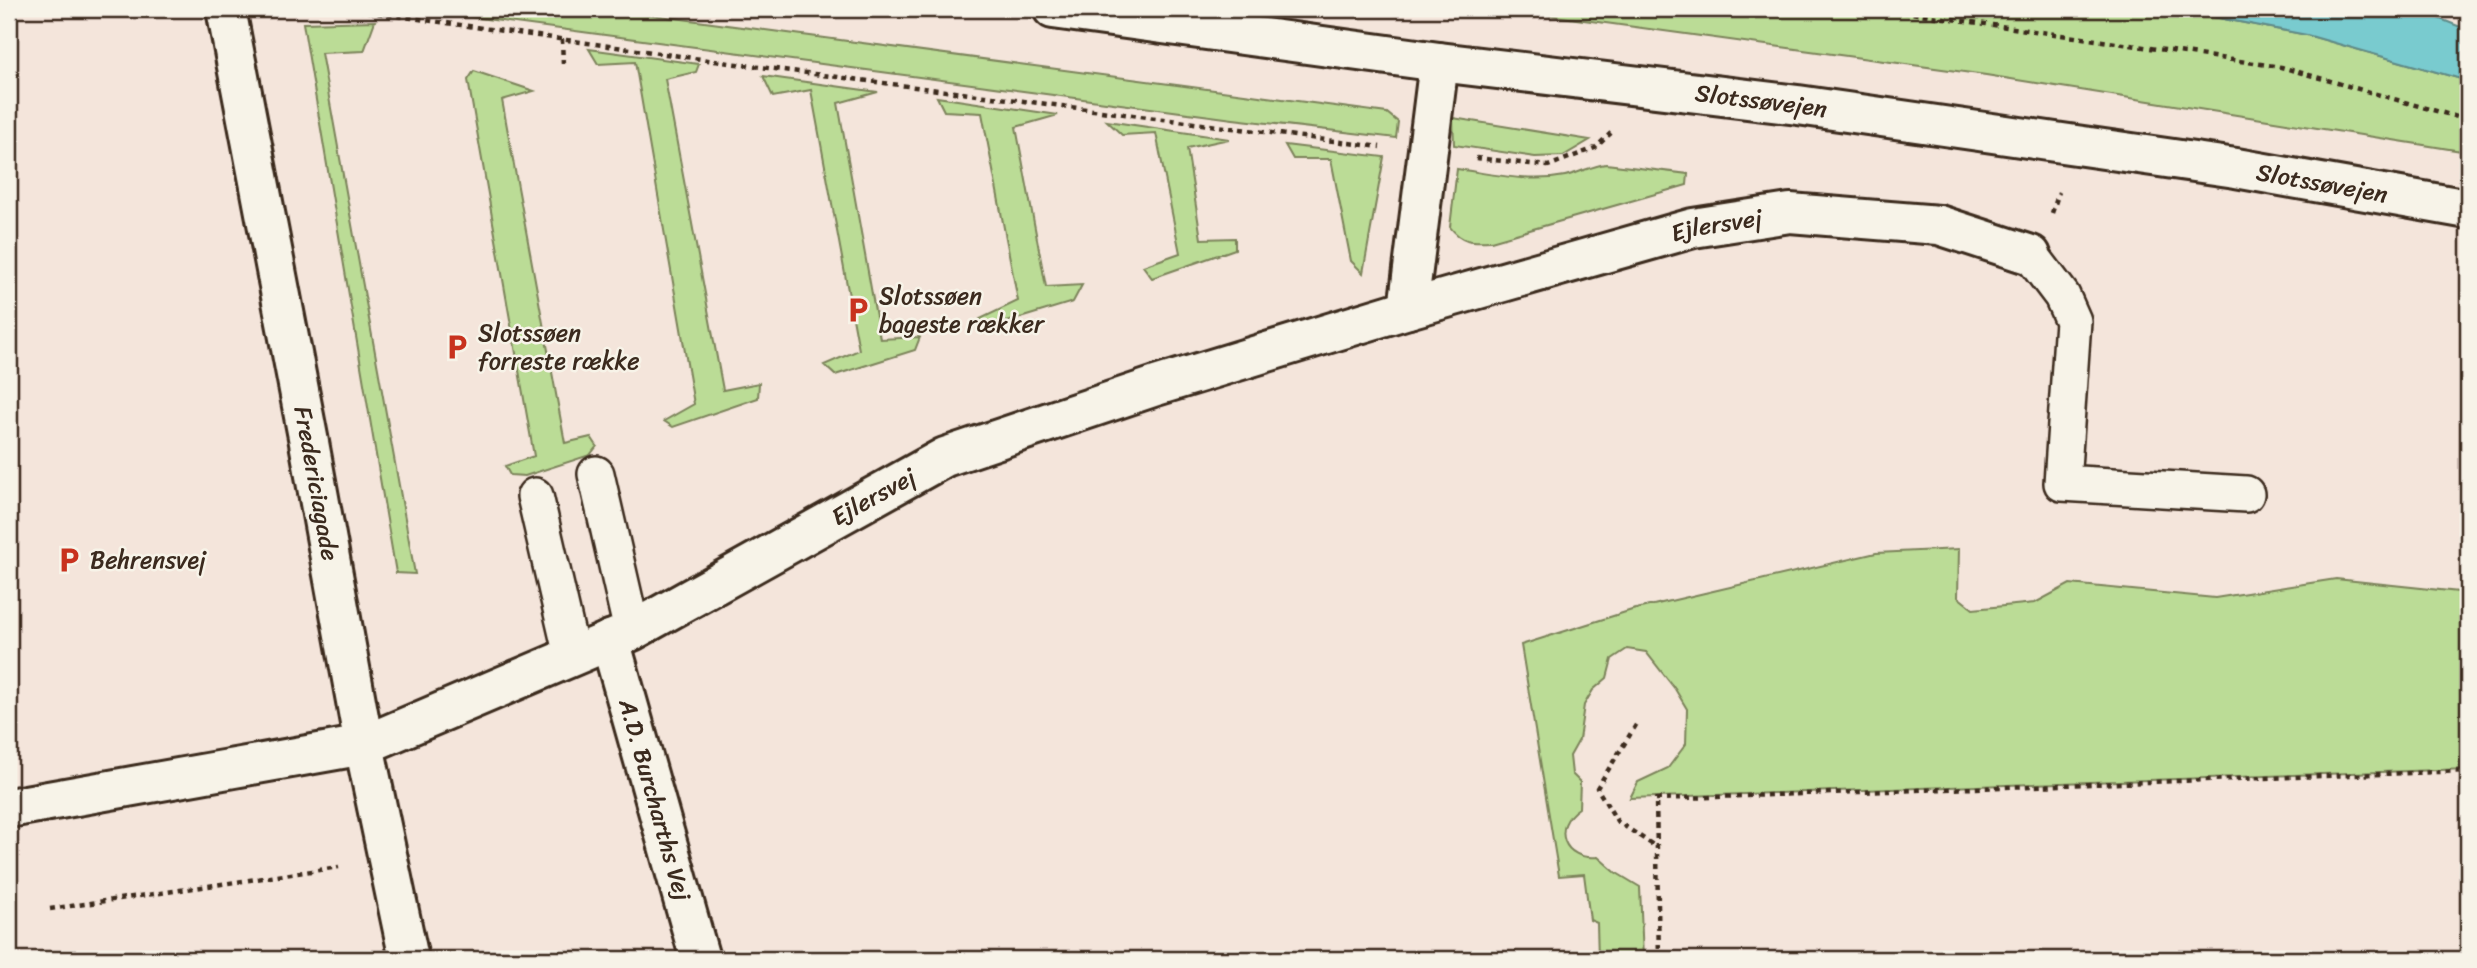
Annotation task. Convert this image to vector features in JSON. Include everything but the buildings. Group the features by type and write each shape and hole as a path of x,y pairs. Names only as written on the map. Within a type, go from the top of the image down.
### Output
{"street":[{"name":"Fredericiagade","path":"226,9 364,744 409,959"},
{"name":"Slotssøvejen","path":"1053,9 2076,145 2236,168 2468,209"},
{"path":"1408,309 1439,62"},
{"name":"Ejlersvej","path":"364,744 621,635 945,457 1156,386 1408,309 1693,228 1790,213 1940,225 2031,255"},
{"name":"A.D. Burcharths Vej","path":"621,635 700,959"},
{"path":"9,808 364,744"}],"lane":[{"path":"2031,255 2062,296 2073,321 2062,483 2246,494"},
{"path":"596,474 621,635"},
{"path":"535,496 572,656"}],"path":[{"path":"348,9 729,63 1548,166 1594,148 1662,89"},
{"path":"1883,9 2281,66 2468,120"},
{"path":"562,38 563,64"},
{"path":"2031,255 2049,222 2076,145"},
{"path":"1636,725 1597,788 1617,821 1657,848"},
{"path":"1659,959 1656,799 2468,771"},
{"path":"50,909 388,860"}],"green space":[{"path":"411,9 622,11 1387,113 1398,122 1396,138 1233,119"},
{"path":"1503,9 2172,9 2307,35 2468,81 2468,152 1986,75"},
{"path":"375,21 364,51 321,53 415,574 396,573 303,23"},
{"path":"589,49 699,64 696,72 665,79 723,390 759,383 758,398 673,427 664,421 694,404 635,62 598,64"},
{"path":"474,71 534,91 502,100 565,443 591,437 597,446 590,455 525,476 510,475 505,466 534,456 468,80"},
{"path":"763,76 878,92 838,103 880,339 920,337 915,350 835,375 824,365 859,350 811,90 773,97"},
{"path":"937,97 1058,115 1016,127 1046,287 1082,285 1073,302 987,328 980,319 1018,301 982,113 944,111"},
{"path":"1453,118 1590,140 1563,156 1535,157 1454,145"},
{"path":"1107,121 1229,139 1187,148 1201,239 1235,238 1235,249 1152,278 1143,266 1180,253 1156,133 1122,135"},
{"path":"1285,145 1384,157 1363,273 1351,261 1331,159 1293,159"},
{"path":"1606,164 1688,174 1687,185 1491,241 1468,240 1450,227 1457,169 1538,179 1565,176"},
{"path":"1959,549 1958,597 1973,609 2035,603 2070,584 2215,598 2336,579 2468,593 2468,769 1630,798 1638,782 1668,768 1686,744 1687,709 1646,652 1627,649 1612,659 1607,678 1593,690 1584,705 1579,740 1570,756 1572,774 1580,782 1579,808 1565,824 1565,841 1576,854 1598,857 1615,872 1640,887 1643,959 1598,959 1597,923 1590,920 1584,874 1559,876 1521,645 1632,610 1876,553"}],"water":[{"path":"2172,9 2402,9 2428,14 2468,30 2468,81 2307,35"}],"place":[{"name":"Slotssøen bageste rækker","path":"858,310"},
{"name":"Slotssøen forreste række","path":"457,347"},
{"name":"Behrensvej","path":"69,560"}]}
